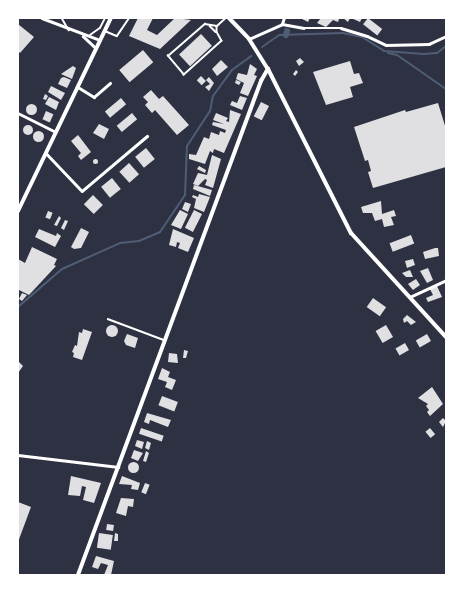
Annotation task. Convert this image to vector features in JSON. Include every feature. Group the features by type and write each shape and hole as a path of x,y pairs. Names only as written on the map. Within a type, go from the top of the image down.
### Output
{"main road":[{"path":"18,211 111,18"},
{"path":"227,18 249,39 261,57 351,233 446,337"}],"street":[{"path":"282,24 284,18"},
{"path":"44,19 82,35 90,35 100,40"},
{"path":"249,39 282,24 304,28 341,28 367,36 386,45 429,44 446,36"},
{"path":"82,35 96,48"},
{"path":"78,575 261,81 268,70"},
{"path":"77,87 94,97 110,83"},
{"path":"18,113 56,132"},
{"path":"46,153 82,191 147,136"},
{"path":"409,297 446,280"},
{"path":"18,455 119,467"}],"lane":[{"path":"62,18 69,30"},
{"path":"90,35 100,28 105,18"},
{"path":"105,31 117,36 129,18"},
{"path":"210,25 217,33 222,43 184,75 168,56 204,25 210,25 217,26 227,18"},
{"path":"217,26 217,33"},
{"path":"108,320 166,340"}],"building":[{"path":"138,18 153,18 147,30 157,35 175,18 191,20 160,49 129,36"},
{"path":"300,18 310,18 308,22"},
{"path":"321,18 339,19 338,22 333,20 326,27 317,23"},
{"path":"343,18 350,18 348,22"},
{"path":"351,18 362,18 360,22"},
{"path":"368,18 382,29 377,35 363,24"},
{"path":"18,24 34,37 20,53 18,51"},
{"path":"201,34 212,46 190,66 179,54"},
{"path":"143,50 153,62 130,82 119,70"},
{"path":"300,58 304,62 299,66 296,61"},
{"path":"221,60 228,67 217,76 212,69"},
{"path":"350,61 354,74 359,73 363,83 350,87 353,97 326,105 313,72"},
{"path":"250,64 257,69 254,75 257,76 248,96 240,93 244,83 236,79 238,73 247,75"},
{"path":"73,66 76,68 72,79 61,74"},
{"path":"296,70 298,72 295,76 293,74"},
{"path":"201,76 206,81 202,85 197,80"},
{"path":"64,77 71,80 67,88 58,84 61,78"},
{"path":"209,77 214,83 209,91 205,87 210,84 206,80"},
{"path":"236,80 241,82 239,85 235,83"},
{"path":"51,86 65,93 61,100 48,92"},
{"path":"151,90 159,99 163,96 189,125 177,135 155,110 152,113 145,105 148,102 143,97"},
{"path":"45,94 48,96 46,100 43,99"},
{"path":"240,96 247,98 242,110 230,105 232,101 237,103"},
{"path":"49,97 59,102 56,110 45,104"},
{"path":"121,98 126,104 110,118 105,111"},
{"path":"261,102 269,106 262,120 254,116"},
{"path":"31,103 35,105 37,109 35,113 31,115 27,113 25,109 27,105"},
{"path":"438,103 446,129 446,167 373,188 368,172 371,171 368,160 365,161 354,127 405,110 406,112"},
{"path":"230,110 241,114 224,153 214,149 213,153 210,151 205,164 189,159 189,154 196,155 204,137 209,139 211,132 219,135 220,131 225,133 226,130 212,125 213,122 224,124 213,120 216,113 228,118 226,121 229,122"},
{"path":"46,111 53,114 50,122 42,119"},
{"path":"132,113 137,119 122,132 117,126"},
{"path":"99,124 109,129 104,139 93,133"},
{"path":"26,125 30,125 32,126 32,134 26,135 23,132 23,128"},
{"path":"38,130 42,132 44,136 42,140 38,142 34,140 32,136 34,132"},
{"path":"78,135 91,152 81,160 78,156 81,153 71,141"},
{"path":"146,148 155,159 144,168 135,157"},
{"path":"212,155 221,159 213,188 205,185 207,180 205,179 198,186 193,184 198,173 207,175"},
{"path":"95,158 98,161 95,164 92,161"},
{"path":"129,163 139,174 129,183 119,172"},
{"path":"199,166 206,170 205,173 197,169"},
{"path":"112,178 121,189 110,198 101,187"},
{"path":"194,185 212,190 210,196 193,189"},
{"path":"199,194 210,197 204,212 194,208 196,199 192,197 193,195 198,197"},
{"path":"93,195 103,205 94,214 84,204"},
{"path":"381,201 382,214 394,210 396,216 391,217 394,225 384,227 382,219 375,221 372,213 363,213 361,207"},
{"path":"185,202 191,204 188,212 182,209"},
{"path":"180,210 188,214 181,229 171,225"},
{"path":"194,210 202,214 193,232 185,228"},
{"path":"48,211 53,213 50,219 45,217"},
{"path":"59,216 61,218 57,226 54,225"},
{"path":"65,220 68,221 64,230 61,228"},
{"path":"81,228 89,232 81,248 74,249 71,247"},
{"path":"39,229 56,236 57,233 61,236 55,247 35,237"},
{"path":"173,229 194,238 188,252 178,248 180,243 177,242 176,247 169,245"},
{"path":"411,235 414,243 393,252 390,243"},
{"path":"32,247 57,259 54,265 56,266 29,295 19,290 18,259 25,263"},
{"path":"438,248 439,256 425,259 423,252"},
{"path":"413,259 415,265 407,268 405,261"},
{"path":"428,268 433,280 427,283 420,271"},
{"path":"410,270 413,277 406,277 402,273"},
{"path":"416,279 420,285 413,290 408,284"},
{"path":"437,286 442,297 428,302 426,298 433,295 430,289"},
{"path":"22,293 27,295 22,301 19,299"},
{"path":"373,298 386,307 380,316 367,307"},
{"path":"407,315 416,322 411,325 407,321 404,323 403,319"},
{"path":"110,325 114,325 118,331 114,337 110,337 106,333 106,329"},
{"path":"386,325 393,337 383,343 376,331"},
{"path":"83,329 92,332 82,360 73,357 74,353 72,352 75,345 77,346 79,332 82,333"},
{"path":"127,334 138,338 135,348 126,345 124,341"},
{"path":"427,334 431,341 420,347 416,340"},
{"path":"405,343 409,350 399,355 395,348"},
{"path":"184,350 188,351 186,358 183,358"},
{"path":"169,353 177,354 178,363 168,362"},
{"path":"18,361 23,366 18,373"},
{"path":"162,368 170,372 168,377 176,380 172,390 165,387 167,382 158,379"},
{"path":"432,387 443,404 430,416 427,412 429,410 426,406 428,404 418,398"},
{"path":"162,396 178,402 174,411 158,405"},
{"path":"147,413 171,420 168,427 150,420 149,424 144,422"},
{"path":"443,418 446,421 443,427 439,422"},
{"path":"141,428 164,436 162,441 139,434"},
{"path":"430,428 435,434 431,438 425,432"},
{"path":"137,440 144,442 142,449 135,446"},
{"path":"147,441 151,443 149,450 145,448"},
{"path":"134,450 143,453 138,461 131,458"},
{"path":"146,451 149,453 146,462 143,461"},
{"path":"131,462 135,462 137,463 137,471 131,472 128,469 128,465"},
{"path":"71,476 101,483 94,503 83,500 86,487 82,486 80,496 68,495"},
{"path":"122,476 140,483 138,490 131,489 132,485 119,484"},
{"path":"145,483 150,485 146,494 141,492"},
{"path":"121,498 134,499 133,507 128,506 126,516 116,513"},
{"path":"18,502 31,507 18,542"},
{"path":"107,524 114,525 113,531 106,530"},
{"path":"99,533 113,535 111,550 97,548"},
{"path":"115,533 118,534 118,541 114,541"},
{"path":"96,556 114,561 111,575 104,575 108,565 101,563 98,569 92,567"}],"waterway":[{"path":"286,35 287,31"},
{"path":"262,47 279,35 343,33 362,37 384,51 424,54 437,53 446,46"},
{"path":"388,53 397,55 446,89"},
{"path":"18,307 62,269 120,243 139,241 160,232 185,195 187,146 210,111 213,96 232,70 251,56"}]}
